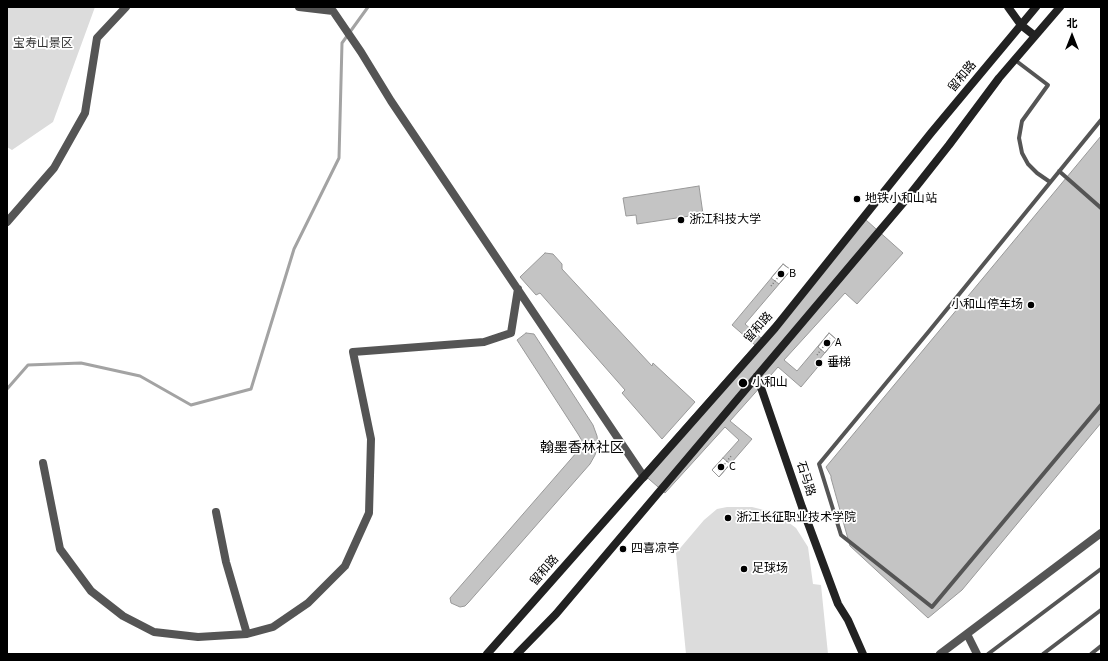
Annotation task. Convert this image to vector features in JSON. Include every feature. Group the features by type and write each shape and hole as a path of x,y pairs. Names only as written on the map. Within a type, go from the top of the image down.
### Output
{"main road":[{"path":"1008,7 1021,25 1035,36"},
{"name":"留和路","path":"487,654 775,328 931,133 1036,7"},
{"path":"517,654 556,614 758,376 904,202 999,78 1060,7"},
{"name":"石马路","path":"758,376 802,507 838,604 848,620 862,654"}],"street":[{"path":"7,222 54,168 85,113 97,38 126,7"},
{"path":"299,7 333,11 361,52 391,101 644,477"},
{"path":"43,463 60,549 91,590 123,616 154,632 198,637 247,634 272,627 308,603 345,566 369,513 371,439 353,352 484,342 511,333 518,289"},
{"path":"216,512 226,562 247,634"},
{"path":"940,654 1101,533"},
{"path":"967,634 977,654"}],"lane":[{"path":"1015,60 1048,84 1022,121 1019,138 1022,153 1028,164 1037,173 1050,182"},
{"path":"1101,120 819,464 841,534 932,607 1101,406"},
{"path":"1059,171 1101,208"},
{"path":"988,654 1101,569"},
{"path":"1043,654 1101,610"},
{"path":"1091,654 1101,646"}],"path":[{"path":"772,286 784,270"},
{"path":"817,354 830,338"},
{"path":"720,471 732,455"}],"green space":[{"name":"宝寿山景区","path":"7,7 95,7 53,122 12,150 7,147"},
{"name":"足球场","path":"727,507 752,507 776,513 796,528 808,547 813,584 821,585 828,654 686,654 676,553 704,520 717,509"}],"building":[{"name":"小和山停车场","path":"1101,136 1101,423 962,590 928,618 850,546 831,476 826,467"},
{"path":"699,186 703,214 637,224 636,215 626,216 623,198"},
{"name":"小和山","path":"866,220 903,253 857,304 845,293 784,360 797,371 829,333 836,339 819,360 822,362 801,387 778,367 730,421 752,439 719,477 712,470 739,440 725,427 665,493 642,473 755,345 732,325 783,264 791,270 745,324 761,338"},
{"path":"545,253 553,254 562,264 562,269 652,366 653,363 695,402 662,439 622,393 625,390 540,293 536,295 520,277"},
{"name":"B","path":"783,264 791,270 779,284 771,278"},
{"path":"526,333 534,334 593,425 597,436 598,445 590,464 468,603 465,606 460,607 451,603 450,598 581,446 581,439 578,434 517,340"},
{"name":"A","path":"829,333 836,339 825,353 818,347"},
{"name":"C","path":"723,458 730,464 719,477 712,470"}],"waterway":[{"path":"7,389 28,365 81,363 140,376 191,405 251,389 294,249 339,158 342,43 368,7"}],"place":[{"name":"地铁小和山站","path":"857,199"},
{"name":"浙江科技大学","path":"681,220"},
{"name":"B","path":"781,274"},
{"name":"小和山停车场","path":"1031,305"},
{"name":"A","path":"827,343"},
{"name":"垂梯","path":"819,363"},
{"name":"小和山","path":"743,383"},
{"name":"C","path":"721,467"},
{"name":"浙江长征职业技术学院","path":"728,518"},
{"name":"四喜凉亭","path":"623,549"},
{"name":"足球场","path":"744,569"}],"district":[{"name":"翰墨香林社区","path":"582,449"}]}
